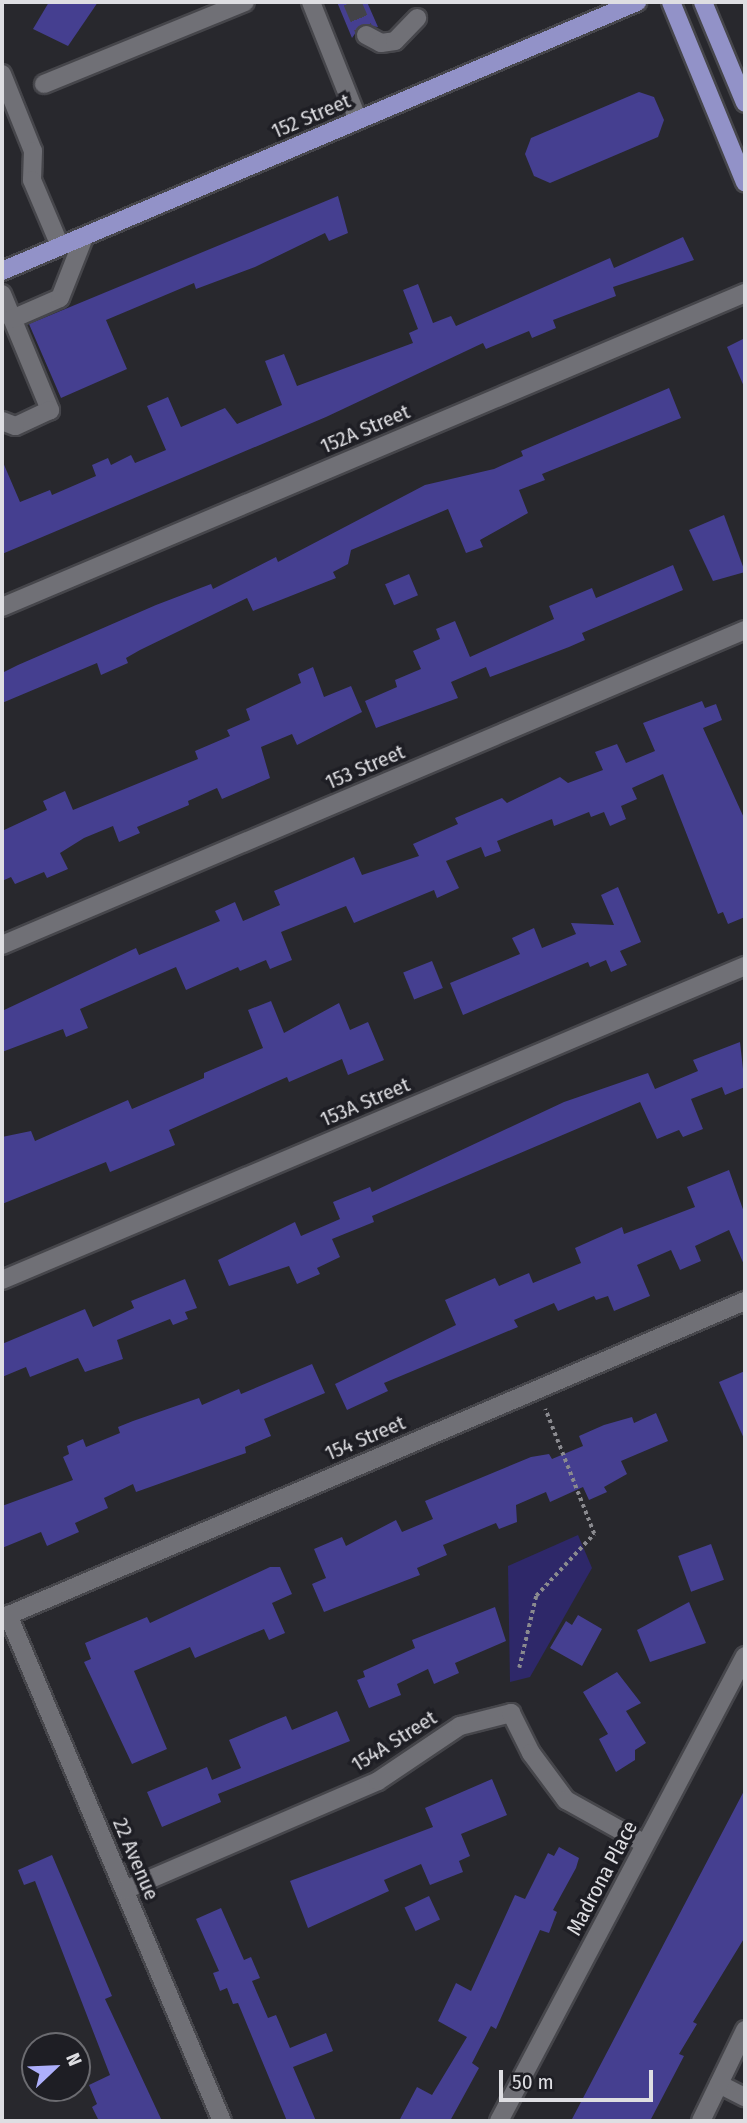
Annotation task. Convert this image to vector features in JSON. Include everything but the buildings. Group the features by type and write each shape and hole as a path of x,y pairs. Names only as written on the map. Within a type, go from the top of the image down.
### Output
{"main road":[{"name":"152 Street","path":"2,271 637,2"},
{"path":"671,2 745,182"},
{"path":"703,2 745,103"}],"street":[{"path":"44,85 245,2"},
{"path":"311,2 358,120"},
{"path":"366,35 382,43 395,41 416,18"},
{"path":"2,74 33,151 32,180 61,246"},
{"path":"12,319 60,298 84,237"},
{"name":"152A Street","path":"2,607 745,293"},
{"path":"2,294 50,410 15,426 2,421"},
{"name":"153 Street","path":"2,945 745,630"},
{"name":"153A Street","path":"2,1280 745,966"},
{"name":"154 Street","path":"5,1616 745,1301"},
{"name":"22 Avenue","path":"5,1616 222,2121"},
{"name":"Madrona Place","path":"499,2121 745,1656"},
{"name":"154A Street","path":"125,1890 379,1781 460,1726 511,1713 531,1753 566,1800 645,1844"},
{"path":"701,2121 745,2030"},
{"path":"719,2084 745,2097"}],"path":[{"path":"519,1668 536,1597 594,1534 545,1409"}],"shaded area":[{"path":"578,1535 592,1568 530,1677 510,1682 508,1566"}],"tunnel":[{"path":"352,2 366,35"}]}
